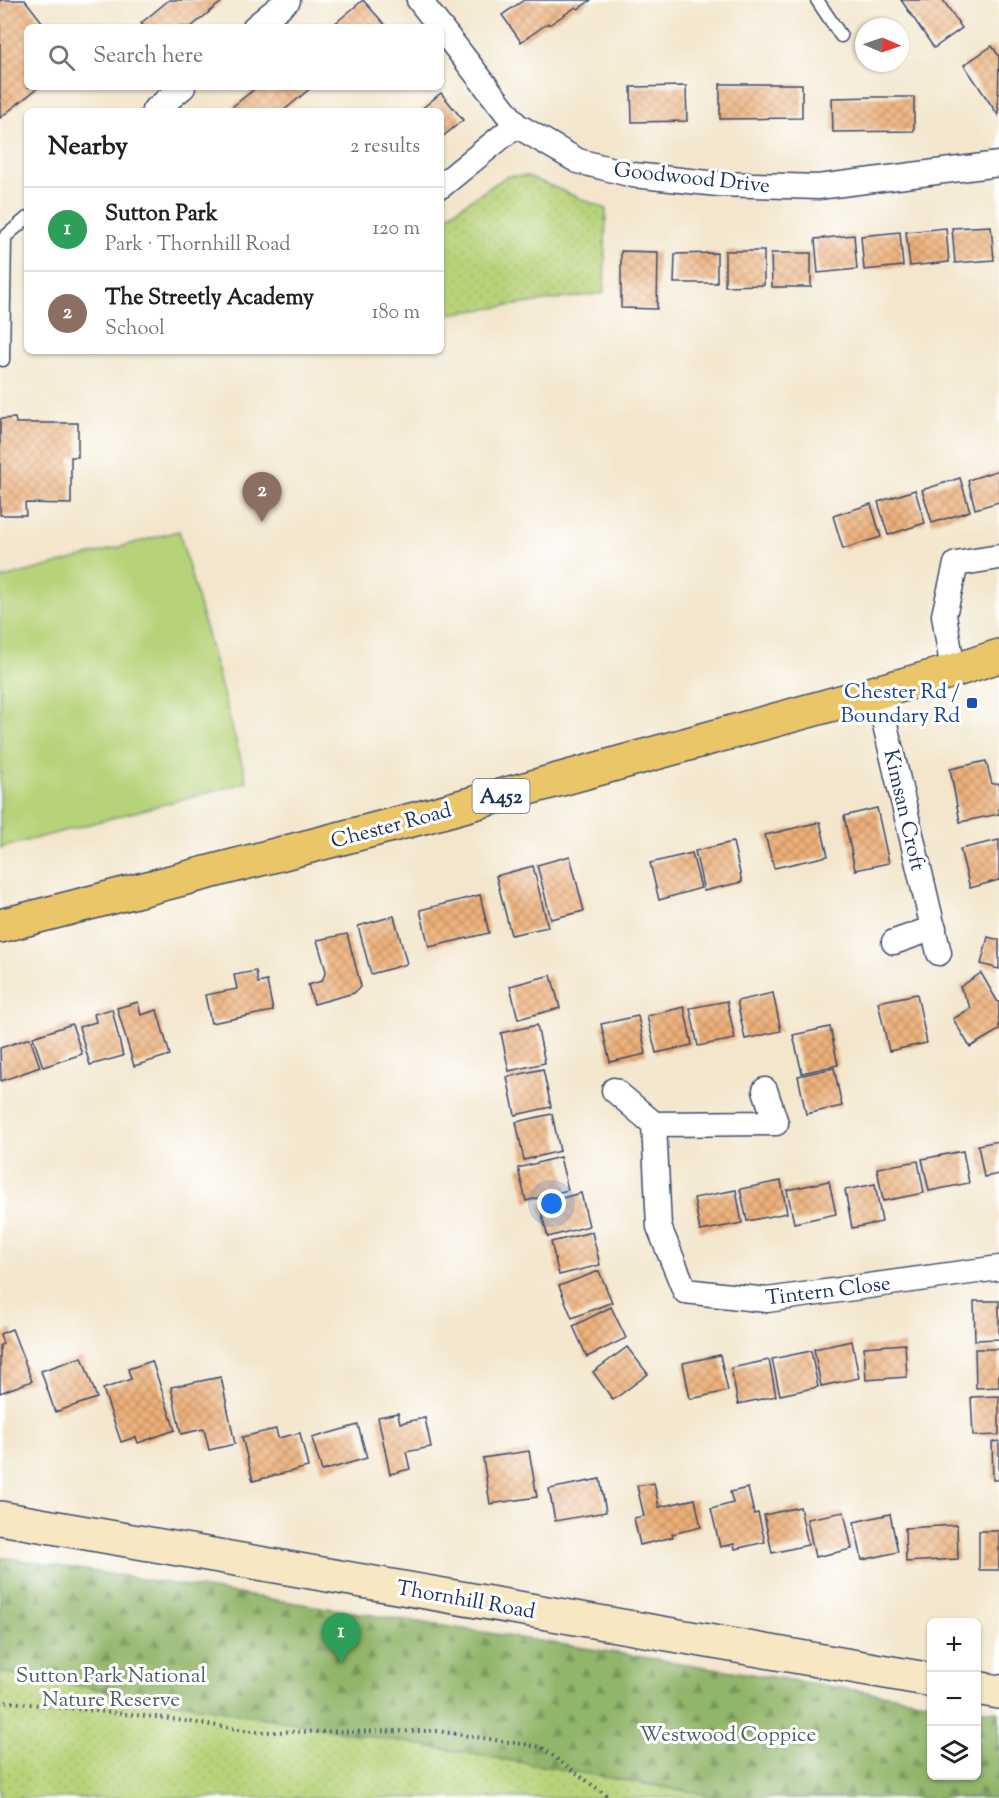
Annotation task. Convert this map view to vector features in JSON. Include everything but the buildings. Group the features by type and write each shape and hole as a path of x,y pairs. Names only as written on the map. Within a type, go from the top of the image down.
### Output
{"highway":[{"name":"Chester Road","path":"0,926 427,816 953,671 999,656"}],"main road":[{"name":"Thornhill Road","path":"0,1518 927,1679"},
{"path":"981,1689 999,1692"}],"street":[{"path":"259,24 288,0"},
{"name":"Goodwood Drive","path":"444,27 516,125 578,161 633,175 718,184 818,187 999,164"},
{"path":"157,108 179,90"},
{"path":"444,184 516,125"},
{"path":"953,671 944,615 956,564 999,557"},
{"name":"Kimsan Croft","path":"877,691 939,953"},
{"path":"894,942 934,928"},
{"path":"614,1089 654,1124 776,1123 765,1090"},
{"name":"Tintern Close","path":"654,1124 659,1227 685,1291 767,1300 999,1268"}],"lane":[{"path":"818,0 841,36"},
{"path":"3,360 5,237 24,221"}],"path":[{"path":"0,1701 164,1718 258,1732 437,1731 541,1747 610,1798"}],"green space":[{"path":"507,176 527,176 606,209 604,293 444,315 445,217"},
{"path":"179,531 247,782 0,848 0,579"},
{"name":"Westwood Coppice","path":"0,1557 927,1701 927,1780 981,1780 981,1710 999,1712 999,1798 0,1798"},
{"name":"Westwood Coppice","path":"0,1557 927,1701 927,1780 981,1780 981,1710 999,1712 999,1798 717,1798 0,1672"}],"place":[{"name":"The Streetly Academy","path":"262,522"},
{"name":"Chester Rd / Boundary Rd","path":"972,703"},
{"name":"Sutton Park","path":"341,1663"}],"park label":[{"name":"Sutton Park National Nature Reserve","path":"111,1687"}]}
